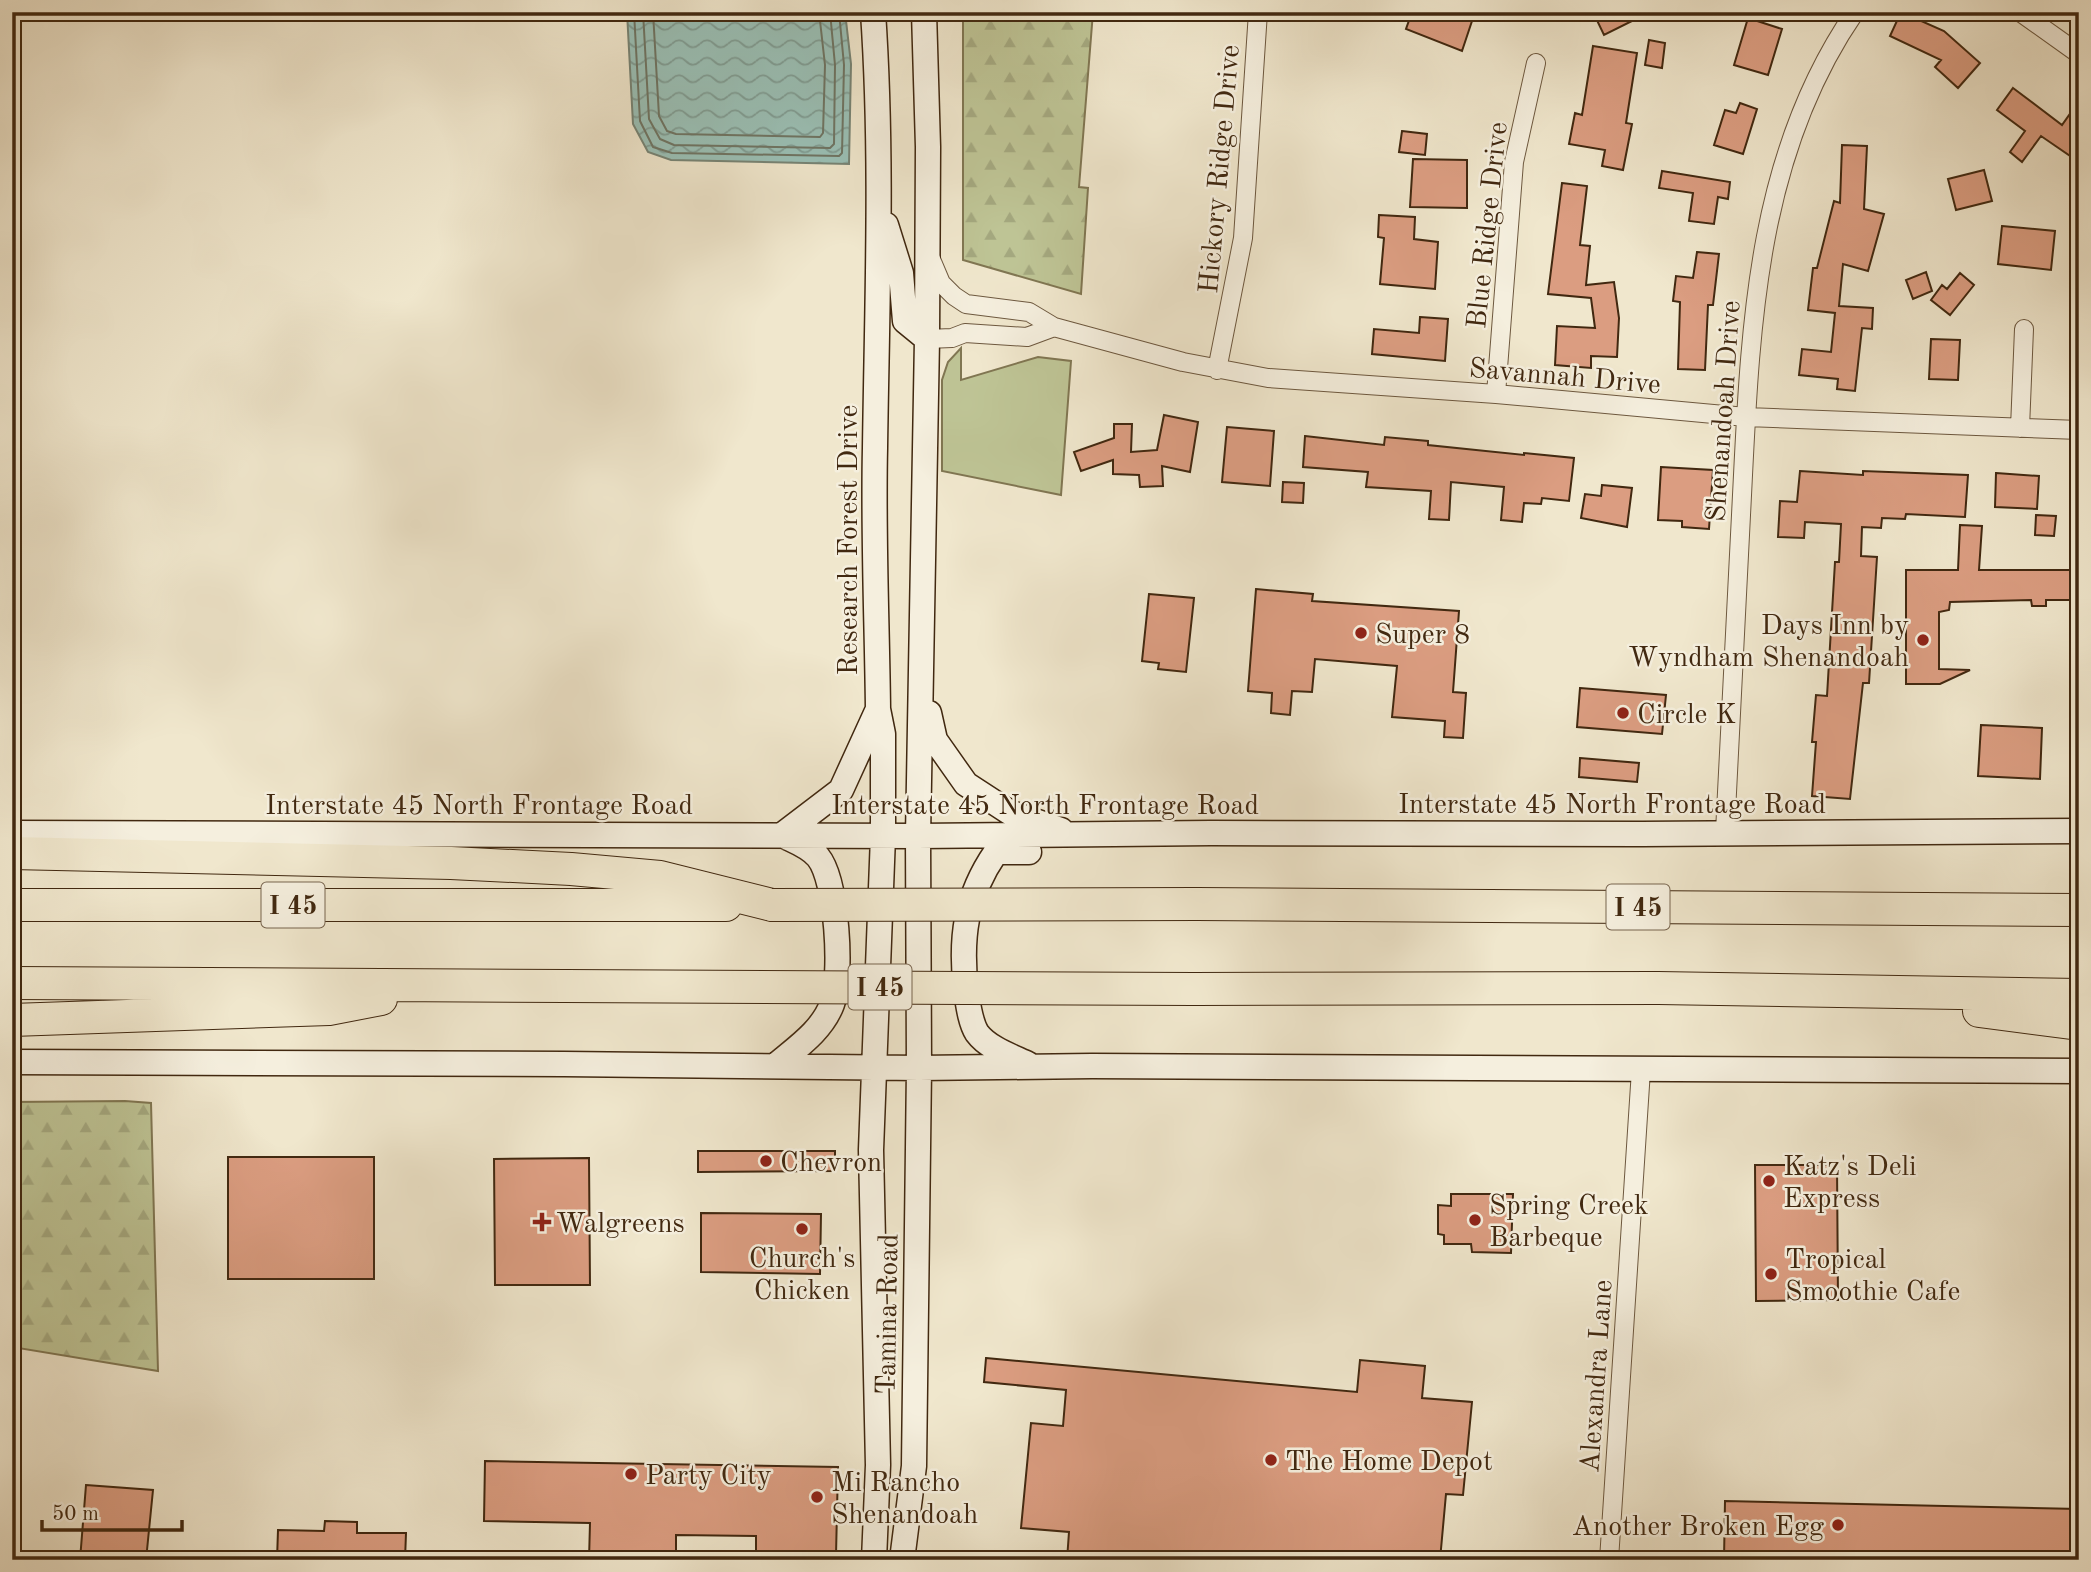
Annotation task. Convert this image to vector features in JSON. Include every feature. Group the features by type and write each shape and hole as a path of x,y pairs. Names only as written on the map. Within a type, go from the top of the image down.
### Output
{"highway":[{"path":"12,853 386,861 570,869 660,877 772,905"},
{"name":"I 45","path":"12,905 1197,904 2079,910"},
{"name":"I 45","path":"12,983 1658,989 2079,995"},
{"path":"12,1020 329,1009 452,985"},
{"path":"1910,993 1975,1010 2079,1024"}],"main road":[{"name":"Research Forest Drive","path":"873,12 880,204 874,452 878,709 883,734 883,836 874,1067"},
{"path":"919,1068 918,836 928,147 924,12"},
{"path":"880,204 901,273 905,321 927,339"},
{"path":"921,677 935,740 966,784 1009,812 1078,836 1066,851 996,852 979,877 964,925 964,972 968,1004 977,1033 1000,1051 1035,1067"},
{"path":"775,1066 820,1026 833,1002 836,976 836,918 832,888 820,858 807,847 782,835 841,790 878,709"},
{"name":"Interstate 45 North Frontage Road","path":"12,833 1078,836 1211,833 2079,831"},
{"path":"12,1062 2079,1071"},
{"name":"Tamina Road","path":"874,1067 871,1150 878,1465 874,1560"},
{"name":"Tamina Road","path":"902,1560 915,1466 919,1068"}],"street":[{"name":"Hickory Ridge Drive","path":"1217,370 1242,238 1258,12"},
{"name":"Shenandoah Drive","path":"1726,832 1746,417 1756,291 1778,181 1799,119 1831,47 1855,12"},
{"path":"2020,12 2079,54"},
{"name":"Blue Ridge Drive","path":"1496,394 1514,162 1536,63"},
{"name":"Savannah Drive","path":"927,249 942,283 965,304 1029,312 1054,327 1217,370 1314,382 1496,394 1746,417 2079,430"},
{"path":"927,339 952,338 965,332 1027,337 1054,327"},
{"path":"2020,428 2024,329"},
{"name":"Alexandra Lane","path":"1609,1560 1641,1070"}],"green space":[{"path":"963,12 1093,12 1079,187 1088,188 1081,294 963,260"},
{"path":"961,348 961,380 1038,357 1071,361 1061,495 942,471 942,380 948,362"},
{"path":"12,1102 151,1103 158,1371 12,1347"}],"water":[{"path":"627,12 845,12 851,64 849,164 671,160 648,152 633,124"}],"building":[{"path":"1412,12 1475,12 1462,51 1406,29"},
{"path":"1593,12 1650,12 1604,35"},
{"path":"1901,12 1944,31 1980,63 1958,88 1935,67 1941,60 1890,36"},
{"path":"1748,18 1782,29 1768,75 1734,65"},
{"path":"1649,40 1665,43 1662,68 1645,65"},
{"path":"1593,46 1637,53 1626,123 1632,124 1623,170 1602,166 1605,150 1569,144 1575,113 1582,115"},
{"path":"2013,88 2062,125 2079,101 2079,162 2041,136 2022,162 2010,152 2025,131 1997,110"},
{"path":"1740,103 1757,109 1743,154 1714,145 1725,110 1736,113"},
{"path":"1402,131 1427,134 1425,155 1399,152"},
{"path":"1842,145 1867,146 1864,209 1884,214 1868,271 1843,264 1839,306 1873,308 1872,329 1862,328 1855,391 1837,389 1838,379 1799,375 1802,349 1831,352 1835,313 1808,310 1813,268 1817,268 1834,201 1840,203"},
{"path":"1413,159 1467,160 1467,208 1410,207"},
{"path":"1984,170 1992,201 1956,210 1948,179"},
{"path":"1662,171 1730,182 1728,199 1718,197 1714,224 1689,221 1693,193 1659,188"},
{"path":"1562,183 1587,186 1580,245 1590,246 1586,285 1614,282 1619,318 1617,357 1591,356 1591,368 1555,365 1557,326 1595,328 1591,298 1548,294"},
{"path":"1379,215 1415,217 1414,239 1438,242 1435,289 1380,284 1384,238 1378,237"},
{"path":"2002,226 2055,231 2051,270 1998,264"},
{"path":"1697,252 1719,254 1713,305 1708,305 1705,370 1678,369 1680,302 1673,301 1676,276 1693,278"},
{"path":"1926,272 1932,291 1913,299 1906,280"},
{"path":"1960,273 1974,285 1950,315 1931,300 1942,285 1947,289"},
{"path":"1420,317 1448,319 1445,361 1372,354 1374,329 1419,333"},
{"path":"1931,339 1960,340 1958,380 1929,379"},
{"path":"1164,415 1198,422 1190,472 1162,466 1163,486 1140,487 1139,475 1113,474 1113,460 1081,471 1074,452 1114,438 1114,424 1132,424 1131,452 1157,450"},
{"path":"1227,427 1274,431 1270,486 1222,482"},
{"path":"1305,436 1384,445 1385,437 1428,441 1428,445 1574,458 1569,501 1542,498 1541,504 1524,503 1522,522 1501,520 1504,487 1451,482 1449,520 1429,519 1431,491 1366,487 1368,472 1303,467"},
{"path":"1661,467 1713,470 1709,529 1682,527 1682,521 1658,520"},
{"path":"1800,471 1863,475 1863,471 1968,475 1965,517 1906,514 1905,519 1882,518 1881,528 1862,527 1861,556 1877,557 1869,683 1863,683 1850,799 1812,796 1816,742 1812,742 1816,695 1827,696 1835,562 1839,562 1841,524 1805,522 1804,538 1778,537 1780,501 1797,502"},
{"path":"1996,473 2039,476 2037,509 1995,507"},
{"path":"1283,482 1304,483 1303,503 1282,502"},
{"path":"1602,485 1632,488 1627,527 1581,518 1585,494 1601,496"},
{"path":"2036,515 2056,516 2054,536 2035,535"},
{"name":"Days Inn by Wyndham Shenandoah","path":"1960,525 1982,526 1979,570 2079,570 2079,600 2046,600 2046,606 2032,606 2031,600 1950,602 1949,610 1939,612 1939,669 1970,670 1940,684 1906,684 1906,570 1958,570"},
{"path":"1256,589 1313,594 1312,601 1459,611 1453,692 1466,693 1463,738 1444,737 1445,721 1392,717 1397,666 1315,659 1312,692 1292,691 1290,715 1271,713 1272,693 1248,691"},
{"path":"1149,594 1194,598 1186,672 1158,669 1159,663 1142,661"},
{"path":"1580,688 1666,695 1662,734 1577,727"},
{"path":"1981,725 2042,728 2040,779 1978,776"},
{"path":"1580,758 1639,763 1637,782 1579,777"},
{"name":"Chevron","path":"698,1151 835,1151 835,1171 698,1172"},
{"path":"228,1157 374,1157 374,1279 228,1279"},
{"name":"Walgreens","path":"589,1158 590,1285 495,1285 494,1159"},
{"path":"1755,1165 1837,1165 1838,1300 1756,1301"},
{"name":"Spring Creek Barbeque","path":"1451,1194 1513,1194 1511,1253 1472,1252 1471,1244 1444,1244 1444,1235 1438,1234 1438,1205 1451,1206"},
{"path":"701,1213 821,1214 820,1274 701,1272"},
{"name":"The Home Depot","path":"986,1358 1357,1392 1360,1360 1425,1366 1422,1398 1472,1402 1463,1495 1446,1494 1440,1560 1067,1560 1069,1532 1021,1528 1031,1423 1063,1426 1066,1390 984,1382"},
{"path":"485,1461 838,1467 836,1555 756,1553 756,1536 676,1535 676,1560 589,1560 590,1523 484,1521"},
{"path":"86,1485 153,1490 146,1560 80,1560"},
{"path":"1725,1501 2079,1509 2079,1560 1724,1560"},
{"path":"325,1521 357,1522 357,1533 406,1533 405,1560 277,1560 278,1530 324,1531"}],"place":[{"name":"Super 8","path":"1361,633"},
{"name":"Days Inn by Wyndham Shenandoah","path":"1923,640"},
{"name":"Circle K","path":"1623,713"},
{"name":"Chevron","path":"766,1161"},
{"name":"Katz's Deli Express","path":"1769,1181"},
{"name":"Spring Creek Barbeque","path":"1475,1220"},
{"name":"Walgreens","path":"542,1222"},
{"name":"Church's Chicken","path":"802,1229"},
{"name":"Tropical Smoothie Cafe","path":"1771,1274"},
{"name":"The Home Depot","path":"1271,1460"},
{"name":"Party City","path":"631,1474"},
{"name":"Mi Rancho Shenandoah","path":"817,1497"},
{"name":"Another Broken Egg","path":"1838,1525"}]}
